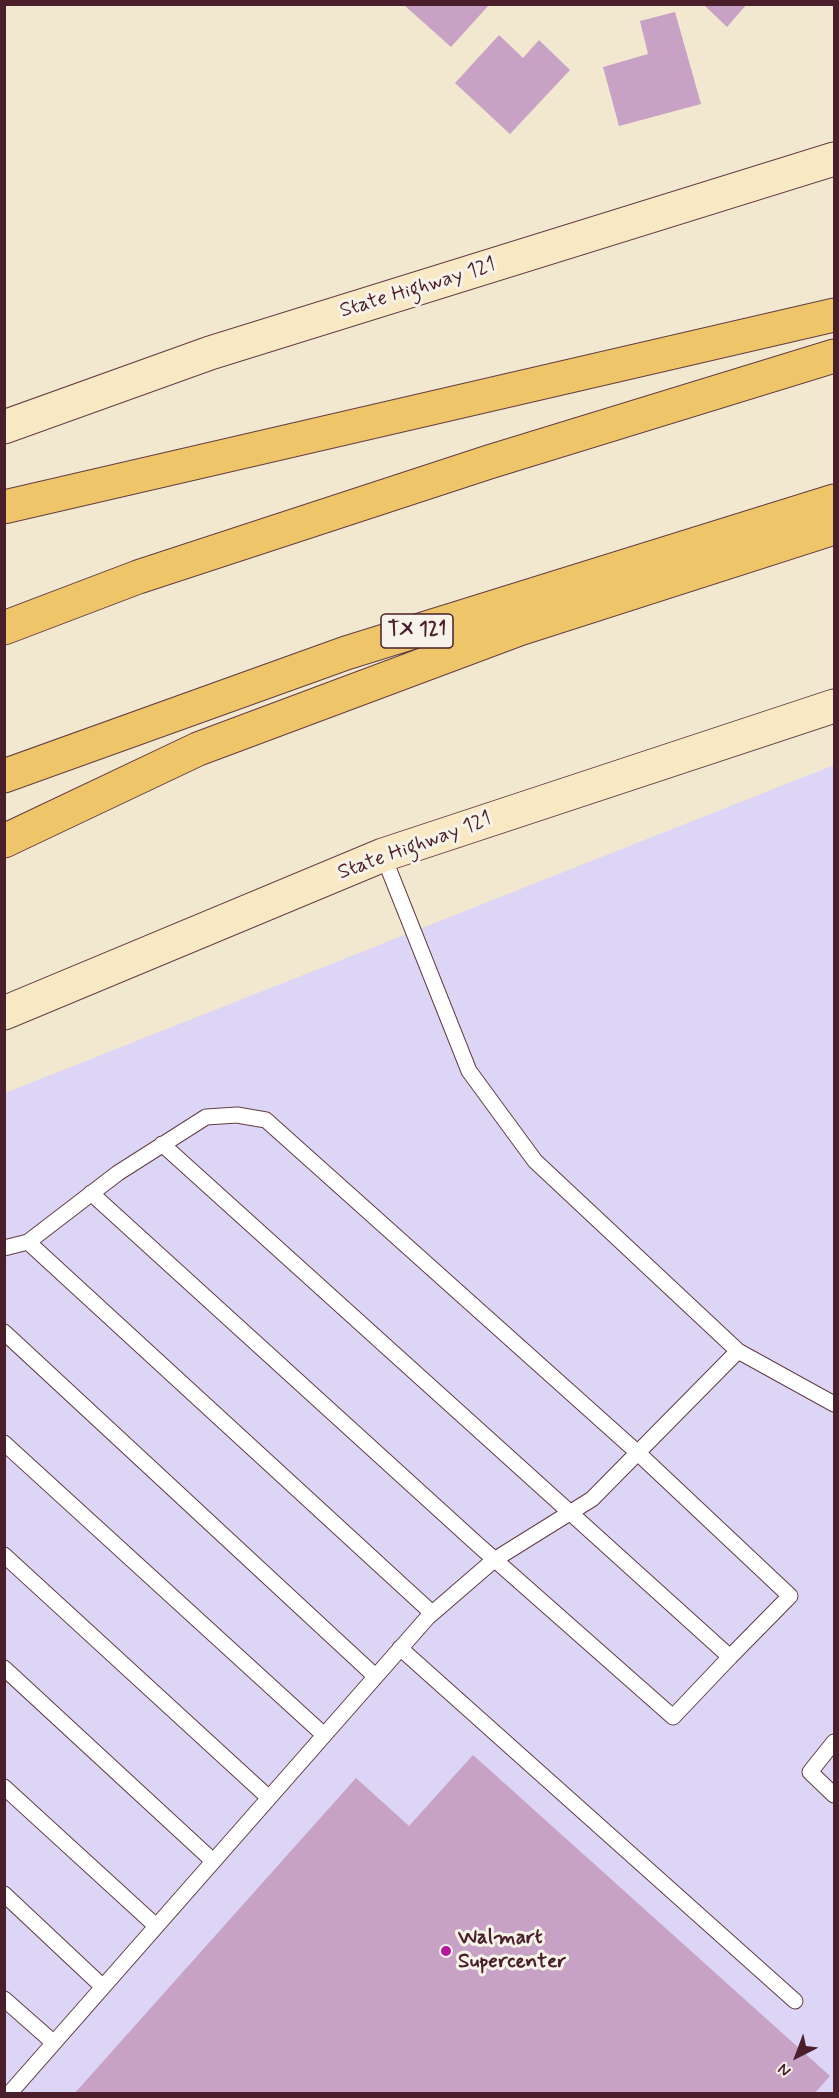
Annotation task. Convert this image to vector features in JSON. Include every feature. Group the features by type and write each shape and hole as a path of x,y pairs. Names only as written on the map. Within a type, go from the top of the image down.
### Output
{"highway":[{"path":"4,507 834,315"},
{"path":"4,628 138,577 489,462 834,356"},
{"name":"TX 121","path":"4,776 346,653 834,501"},
{"path":"4,841 209,745 519,629 834,528"}],"main road":[{"name":"State Highway 121","path":"4,427 210,353 834,159"},
{"name":"State Highway 121","path":"4,1013 383,855 834,706"}],"lane":[{"path":"383,855 469,1071 535,1161 738,1351 834,1404"},
{"path":"4,1248 28,1242 91,1193 206,1117 237,1115 266,1120 638,1453 790,1596 673,1717 494,1560 91,1193"},
{"path":"162,1144 730,1657"},
{"path":"28,1242 432,1613"},
{"path":"4,1332 375,1676"},
{"path":"9,2094 432,1613 494,1560 592,1500 738,1351"},
{"path":"4,1443 324,1735"},
{"path":"4,1554 269,1798"},
{"path":"400,1648 795,2001"},
{"path":"4,1668 213,1861"},
{"path":"834,1743 810,1772 834,1795"},
{"path":"4,1787 156,1926"},
{"path":"4,1894 103,1987"},
{"path":"4,1999 54,2043"}],"shaded area":[{"path":"834,765 834,2093 5,2094 5,1093"}],"building":[{"path":"703,4 747,4 727,27"},
{"path":"404,5 489,5 451,47"},
{"path":"675,12 701,104 619,126 603,67 648,54 640,21"},
{"path":"499,35 523,58 539,40 570,70 510,134 455,83"},
{"name":"Walmart Supercenter","path":"473,1755 830,2076 814,2094 74,2094 356,1778 409,1826"}],"place":[{"name":"Walmart Supercenter","path":"446,1951"}]}
